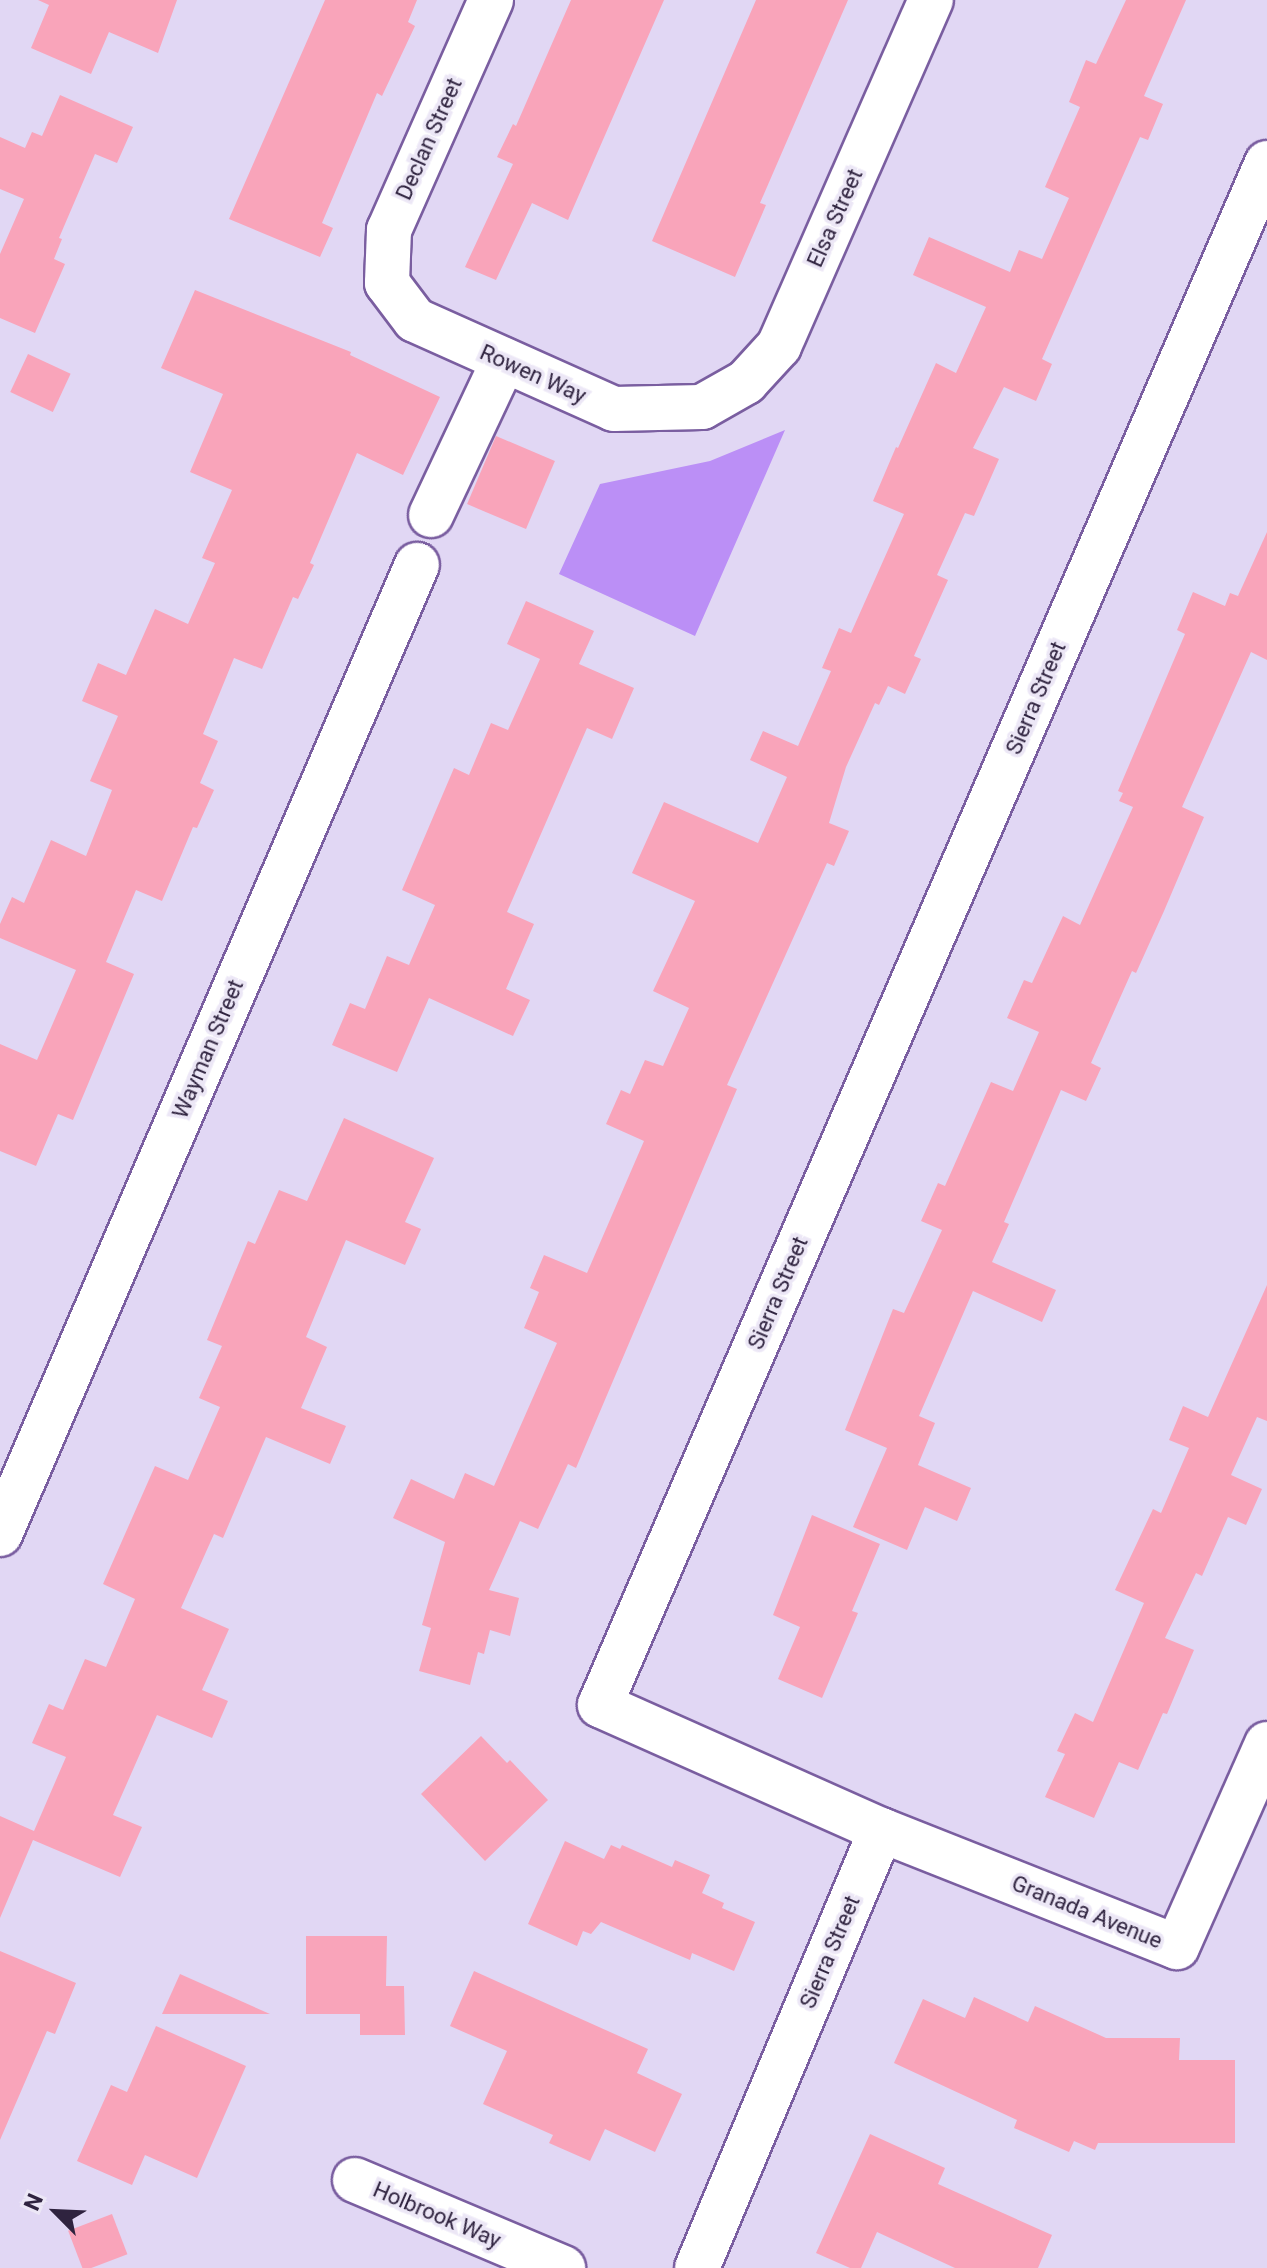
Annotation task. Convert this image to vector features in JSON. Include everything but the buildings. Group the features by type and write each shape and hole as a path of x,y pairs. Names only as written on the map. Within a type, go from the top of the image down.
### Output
{"street":[{"name":"Declan Street","path":"387,283 389,230 491,0"},
{"name":"Elsa Street","path":"702,407 746,382 779,346 931,0"},
{"name":"Sierra Street","path":"697,2268 881,1830 600,1705 1267,163"},
{"name":"Rowen Way","path":"387,283 415,320 614,409 702,407"},
{"path":"431,515 504,360"},
{"name":"Wayman Street","path":"0,1534 417,565"},
{"name":"Granada Avenue","path":"881,1830 1177,1947 1267,1744"},
{"name":"Holbrook Way","path":"355,2180 563,2268"}],"shaded area":[{"path":"785,430 695,636 559,574 600,484 710,461"}]}
